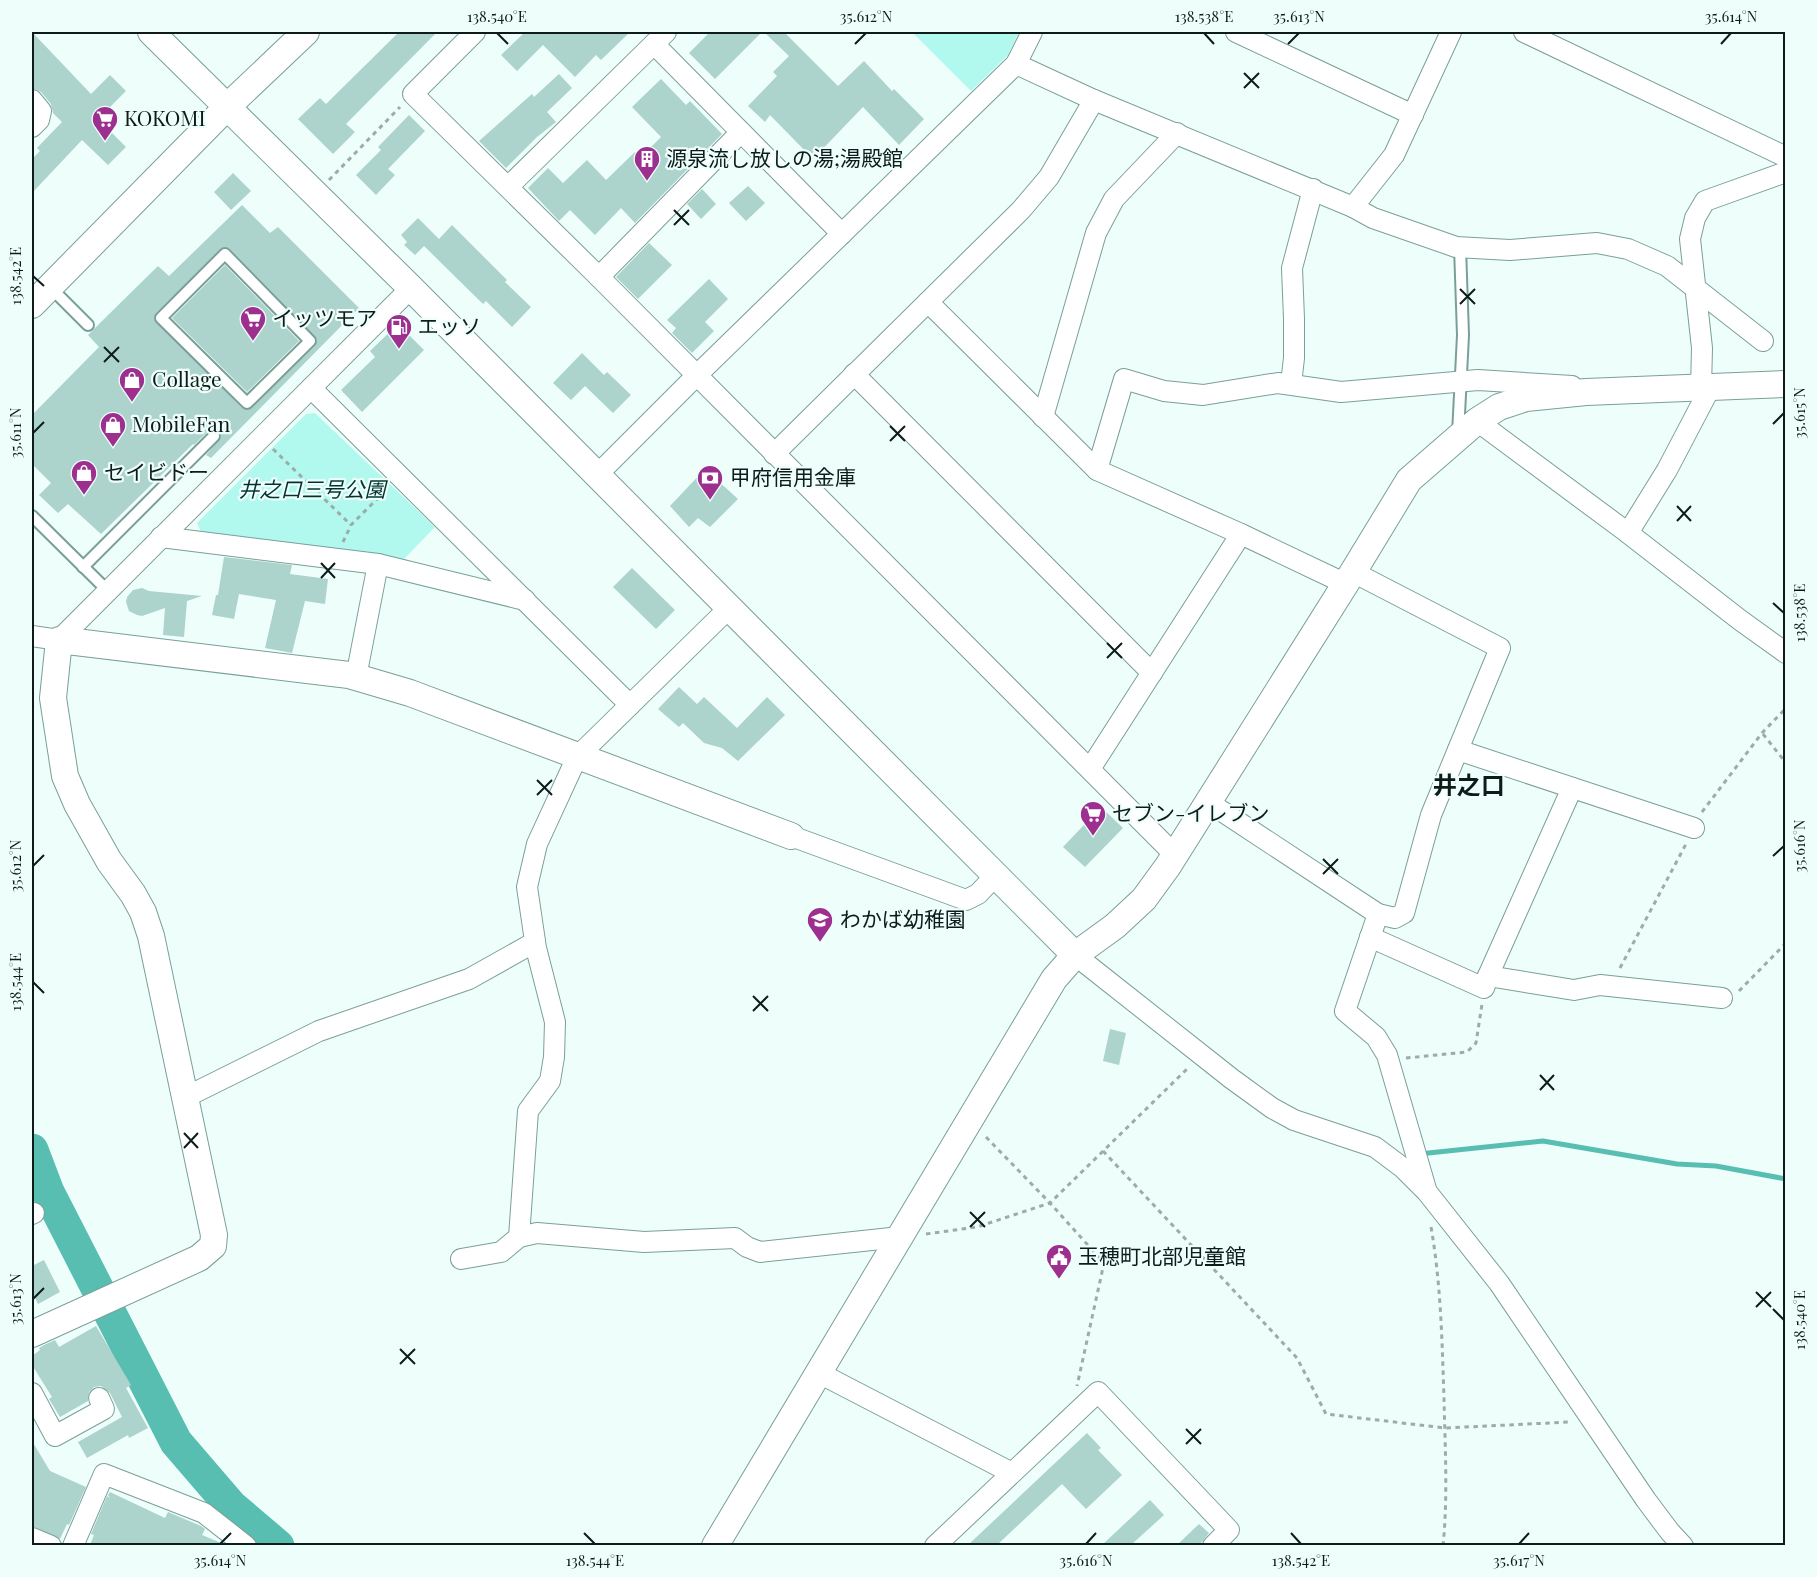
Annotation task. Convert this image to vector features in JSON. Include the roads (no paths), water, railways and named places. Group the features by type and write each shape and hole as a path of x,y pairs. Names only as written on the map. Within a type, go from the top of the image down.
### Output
{"street":[{"path":"151,32 411,288 1076,955 1272,1108 1294,1120 1375,1147 1403,1168 1432,1198 1499,1283 1646,1500 1683,1545"},
{"path":"32,305 227,107 306,32"},
{"path":"475,32 413,94 599,276 1175,855"},
{"path":"597,475 1016,64 1032,32"},
{"path":"1236,32 1413,115"},
{"path":"1353,207 1394,154 1451,32"},
{"path":"1524,32 1785,157"},
{"path":"508,187 660,38 741,132 842,234"},
{"path":"1016,64 1094,100 1313,189 1373,218 1460,247 1510,250 1597,243 1628,249 1667,266 1762,342"},
{"path":"32,100 41,111 39,120 32,127"},
{"path":"774,454 1021,210 1049,177 1094,100"},
{"path":"599,276 741,132"},
{"path":"1043,417 1096,233 1114,199 1177,133"},
{"path":"1628,533 1667,470 1705,388 1690,239 1695,218 1705,201 1785,172"},
{"path":"1291,384 1294,349 1292,268 1313,189"},
{"path":"32,1334 133,1286 199,1258 213,1246 212,1222 151,936 133,894 109,861 76,804 65,776 53,698 59,639 411,288"},
{"path":"928,302 1097,470 1241,534 1350,578 1500,648 1431,815 1404,913 1395,918 1378,914 1208,802"},
{"path":"855,375 1152,673"},
{"path":"1097,470 1124,379 1164,391 1203,395 1278,383 1341,392 1478,380 1550,383 1574,386 1586,392"},
{"path":"715,1545 1054,979 1076,955 1115,926 1144,898 1175,855 1350,578 1409,480 1477,421 1499,407 1526,398 1586,392 1785,384"},
{"path":"311,388 630,705"},
{"path":"1477,421 1785,653"},
{"path":"1090,769 1241,534"},
{"path":"162,537 378,564 525,600"},
{"path":"356,677 378,564"},
{"path":"519,1237 528,1112 550,1081 554,1057 555,1022 535,942 527,887 537,844 577,757 729,608"},
{"path":"32,636 356,677 410,693 966,900 978,894 996,874"},
{"path":"1458,750 1694,828"},
{"path":"1486,982 1572,788"},
{"path":"1378,914 1345,1011 1376,1037 1388,1060 1432,1198"},
{"path":"1370,937 1486,982 1574,990 1600,985 1722,998"},
{"path":"184,1098 319,1031 469,979 535,942"},
{"path":"461,1259 501,1252 519,1237 537,1233 644,1242 735,1238 747,1247 760,1252 900,1237"},
{"path":"819,1373 1012,1473"},
{"path":"935,1545 1098,1392 1229,1530 1213,1545"},
{"path":"32,1393 55,1436 104,1408 99,1398"},
{"path":"73,1545 104,1473 204,1513 246,1545"},
{"path":"32,1538 51,1545"}],"lane":[{"path":"1457,438 1463,335 1460,247"},
{"path":"225,254 310,341 247,403 160,318 225,254"},
{"path":"50,287 88,325"},
{"path":"83,567 214,436"},
{"path":"32,516 108,591"}],"waterway":[{"path":"1419,1154 1543,1141 1677,1164 1716,1166 1786,1179"},
{"path":"32,1150 48,1192 176,1442 231,1506 278,1546"}],"place":[{"name":"KOKOMI","path":"105,142"},
{"name":"源泉流し放しの湯;湯殿館","path":"647,182"},
{"name":"イッツモア","path":"253,342"},
{"name":"エッソ","path":"399,350"},
{"name":"Collage","path":"132,403"},
{"name":"MobileFan","path":"113,448"},
{"name":"セイビドー","path":"84,496"},
{"name":"甲府信用金庫","path":"710,501"},
{"name":"セブン-イレブン","path":"1093,837"},
{"name":"わかば幼稚園","path":"820,943"},
{"name":"玉穂町北部児童館","path":"1059,1280"}],"district":[{"name":"井之口","path":"1469,786"}],"park label":[{"name":"井之口三号公園","path":"312,490"}]}
